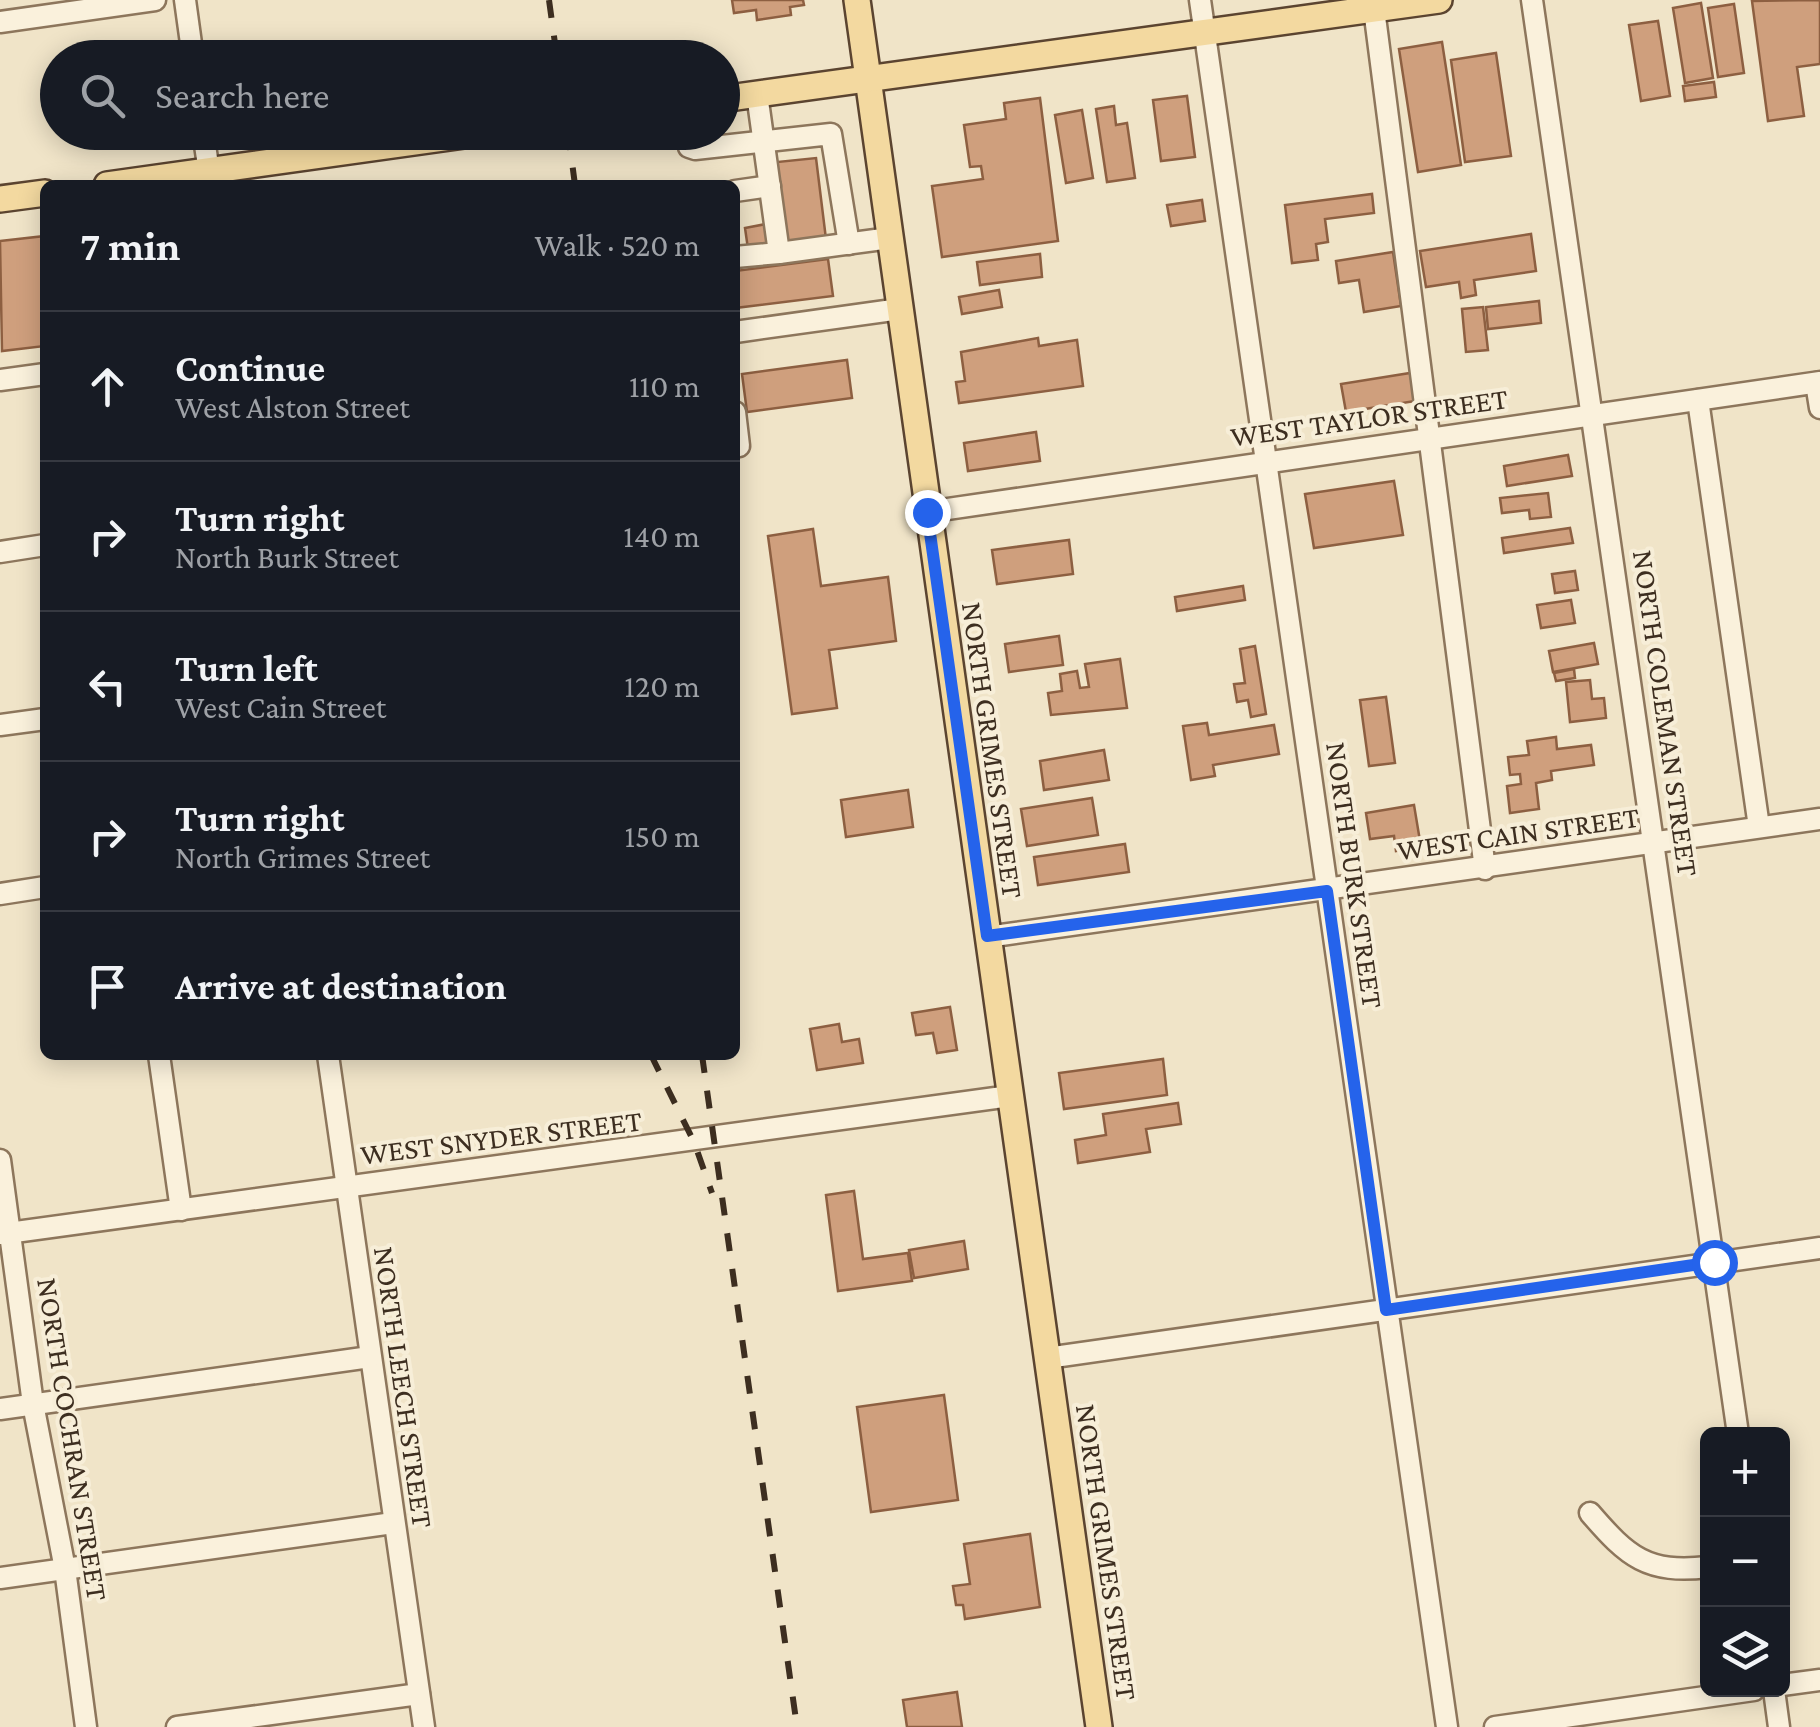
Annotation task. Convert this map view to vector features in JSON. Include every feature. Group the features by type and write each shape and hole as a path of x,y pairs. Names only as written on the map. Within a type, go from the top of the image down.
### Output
{"main road":[{"name":"NORTH GRIMES STREET","path":"857,0 1098,1727"},
{"path":"740,96 1439,0"},
{"path":"181,180 378,150"},
{"path":"0,200 40,195"}],"street":[{"path":"0,22 155,0"},
{"path":"185,0 191,40"},
{"name":"NORTH BURK STREET","path":"1200,0 1447,1727"},
{"name":"NORTH COLEMAN STREET","path":"1532,0 1737,1427"},
{"path":"1374,9 1485,869"},
{"path":"757,94 780,253"},
{"path":"740,142 831,134 849,244"},
{"path":"206,150 210,178"},
{"path":"740,190 770,186"},
{"path":"740,257 890,238"},
{"path":"740,331 900,310"},
{"path":"0,380 40,375"},
{"path":"1818,382 1820,408"},
{"name":"WEST TAYLOR STREET","path":"927,512 1818,382"},
{"path":"1698,400 1759,827"},
{"path":"0,552 40,546"},
{"path":"0,725 40,720"},
{"name":"WEST CAIN STREET","path":"987,936 1820,819"},
{"path":"0,894 40,888"},
{"path":"160,1060 181,1210"},
{"name":"NORTH LEECH STREET","path":"329,1060 424,1727"},
{"name":"WEST SNYDER STREET","path":"5,1233 1010,1096"},
{"name":"NORTH COCHRAN STREET","path":"0,1160 5,1233 65,1569 86,1727"},
{"path":"1047,1358 1820,1248"},
{"path":"0,1408 370,1357"},
{"path":"1590,1513 1627,1555 1672,1572 1700,1568"},
{"path":"0,1578 393,1523"},
{"path":"1790,1685 1820,1680"},
{"path":"178,1727 418,1694"},
{"path":"1494,1727 1612,1719 1720,1697"},
{"path":"1775,1697 1780,1727"}],"building":[{"path":"732,0 803,0 804,5 790,7 791,15 757,20 756,10 734,13"},
{"path":"1820,0 1820,64 1797,67 1804,116 1768,121 1752,1"},
{"path":"1701,3 1713,78 1685,83 1673,8"},
{"path":"1734,4 1744,73 1718,77 1708,8"},
{"path":"1658,21 1670,96 1641,101 1629,25"},
{"path":"1442,42 1461,165 1418,172 1399,49"},
{"path":"1496,53 1511,156 1465,162 1451,60"},
{"path":"1714,82 1716,97 1685,101 1683,86"},
{"path":"1187,96 1195,157 1161,161 1153,100"},
{"path":"1040,98 1058,241 942,257 932,186 983,179 981,166 970,167 964,125 1006,119 1004,103"},
{"path":"1114,106 1116,125 1127,123 1135,178 1107,182 1096,109"},
{"path":"1082,110 1093,178 1066,183 1055,115"},
{"path":"816,158 826,239 788,244 777,162"},
{"path":"1372,194 1374,213 1325,219 1328,242 1316,244 1318,260 1292,263 1285,205"},
{"path":"1202,200 1205,221 1171,226 1167,205"},
{"path":"766,224 770,246 748,249 745,228"},
{"path":"1531,234 1536,271 1474,280 1476,295 1461,298 1459,282 1426,287 1420,251"},
{"path":"40,237 40,347 2,351 0,241"},
{"path":"1393,252 1401,306 1364,312 1359,280 1339,283 1336,261"},
{"path":"1040,254 1042,277 980,285 977,262"},
{"path":"828,259 833,296 740,307 740,270"},
{"path":"999,290 1002,307 962,314 959,297"},
{"path":"1539,301 1541,323 1488,329 1486,307"},
{"path":"1483,307 1488,350 1466,352 1462,309"},
{"path":"1038,338 1039,346 1077,340 1083,386 959,403 956,382 965,381 961,352"},
{"path":"847,360 852,398 747,412 742,374"},
{"path":"1410,373 1415,401 1346,412 1341,384"},
{"path":"1036,432 1040,461 968,471 964,443"},
{"path":"1568,455 1572,476 1507,486 1504,466"},
{"path":"1394,481 1403,535 1314,548 1305,494"},
{"path":"1548,493 1551,517 1530,519 1529,510 1502,513 1500,498"},
{"path":"1570,528 1573,543 1504,553 1502,538"},
{"path":"813,529 821,586 888,577 896,641 829,650 837,708 792,714 768,536"},
{"path":"1069,540 1073,574 997,584 992,550"},
{"path":"1575,571 1578,590 1555,593 1552,574"},
{"path":"1243,586 1245,600 1177,611 1175,597"},
{"path":"1571,600 1575,623 1541,628 1537,605"},
{"path":"1059,636 1063,665 1009,672 1005,644"},
{"path":"1594,643 1598,664 1553,672 1549,651"},
{"path":"1255,646 1266,714 1251,717 1248,700 1237,702 1234,684 1245,683 1240,649"},
{"path":"1120,659 1127,708 1051,715 1048,693 1062,691 1060,674 1077,671 1080,688 1089,687 1085,664"},
{"path":"1574,669 1575,678 1556,681 1554,673"},
{"path":"1590,680 1592,699 1604,698 1606,718 1570,722 1566,682"},
{"path":"1386,697 1395,763 1369,766 1360,700"},
{"path":"1207,723 1209,735 1274,725 1279,754 1213,765 1215,776 1191,780 1183,726"},
{"path":"1556,737 1557,749 1591,745 1594,765 1551,771 1552,780 1536,783 1539,809 1510,813 1507,786 1521,784 1520,774 1510,775 1508,757 1529,755 1527,741"},
{"path":"1104,750 1109,780 1044,790 1040,761"},
{"path":"908,790 913,827 846,837 841,800"},
{"path":"1092,798 1098,835 1027,846 1021,809"},
{"path":"1414,805 1421,847 1396,851 1394,836 1370,839 1366,813"},
{"path":"1125,844 1129,872 1038,885 1034,857"},
{"path":"950,1007 957,1050 937,1053 933,1033 916,1035 912,1013"},
{"path":"839,1024 842,1042 859,1039 863,1063 817,1070 810,1029"},
{"path":"1163,1059 1167,1095 1064,1109 1059,1073"},
{"path":"1178,1103 1181,1124 1146,1129 1150,1152 1078,1163 1075,1140 1106,1135 1103,1114"},
{"path":"854,1191 863,1259 908,1253 912,1281 838,1291 826,1195"},
{"path":"964,1241 968,1269 914,1278 909,1250"},
{"path":"944,1395 958,1500 871,1512 857,1407"},
{"path":"1030,1534 1040,1607 965,1619 963,1605 956,1605 953,1586 970,1584 964,1544"},
{"path":"957,1692 962,1727 907,1727 903,1700"}],"railway":[{"path":"549,0 555,40"},
{"path":"570,150 574,180"},
{"path":"653,1060 694,1142 712,1193"},
{"path":"703,1060 797,1727"}],"route":[{"path":"927,512 987,936 1327,891 1386,1310 1714,1262"}]}
